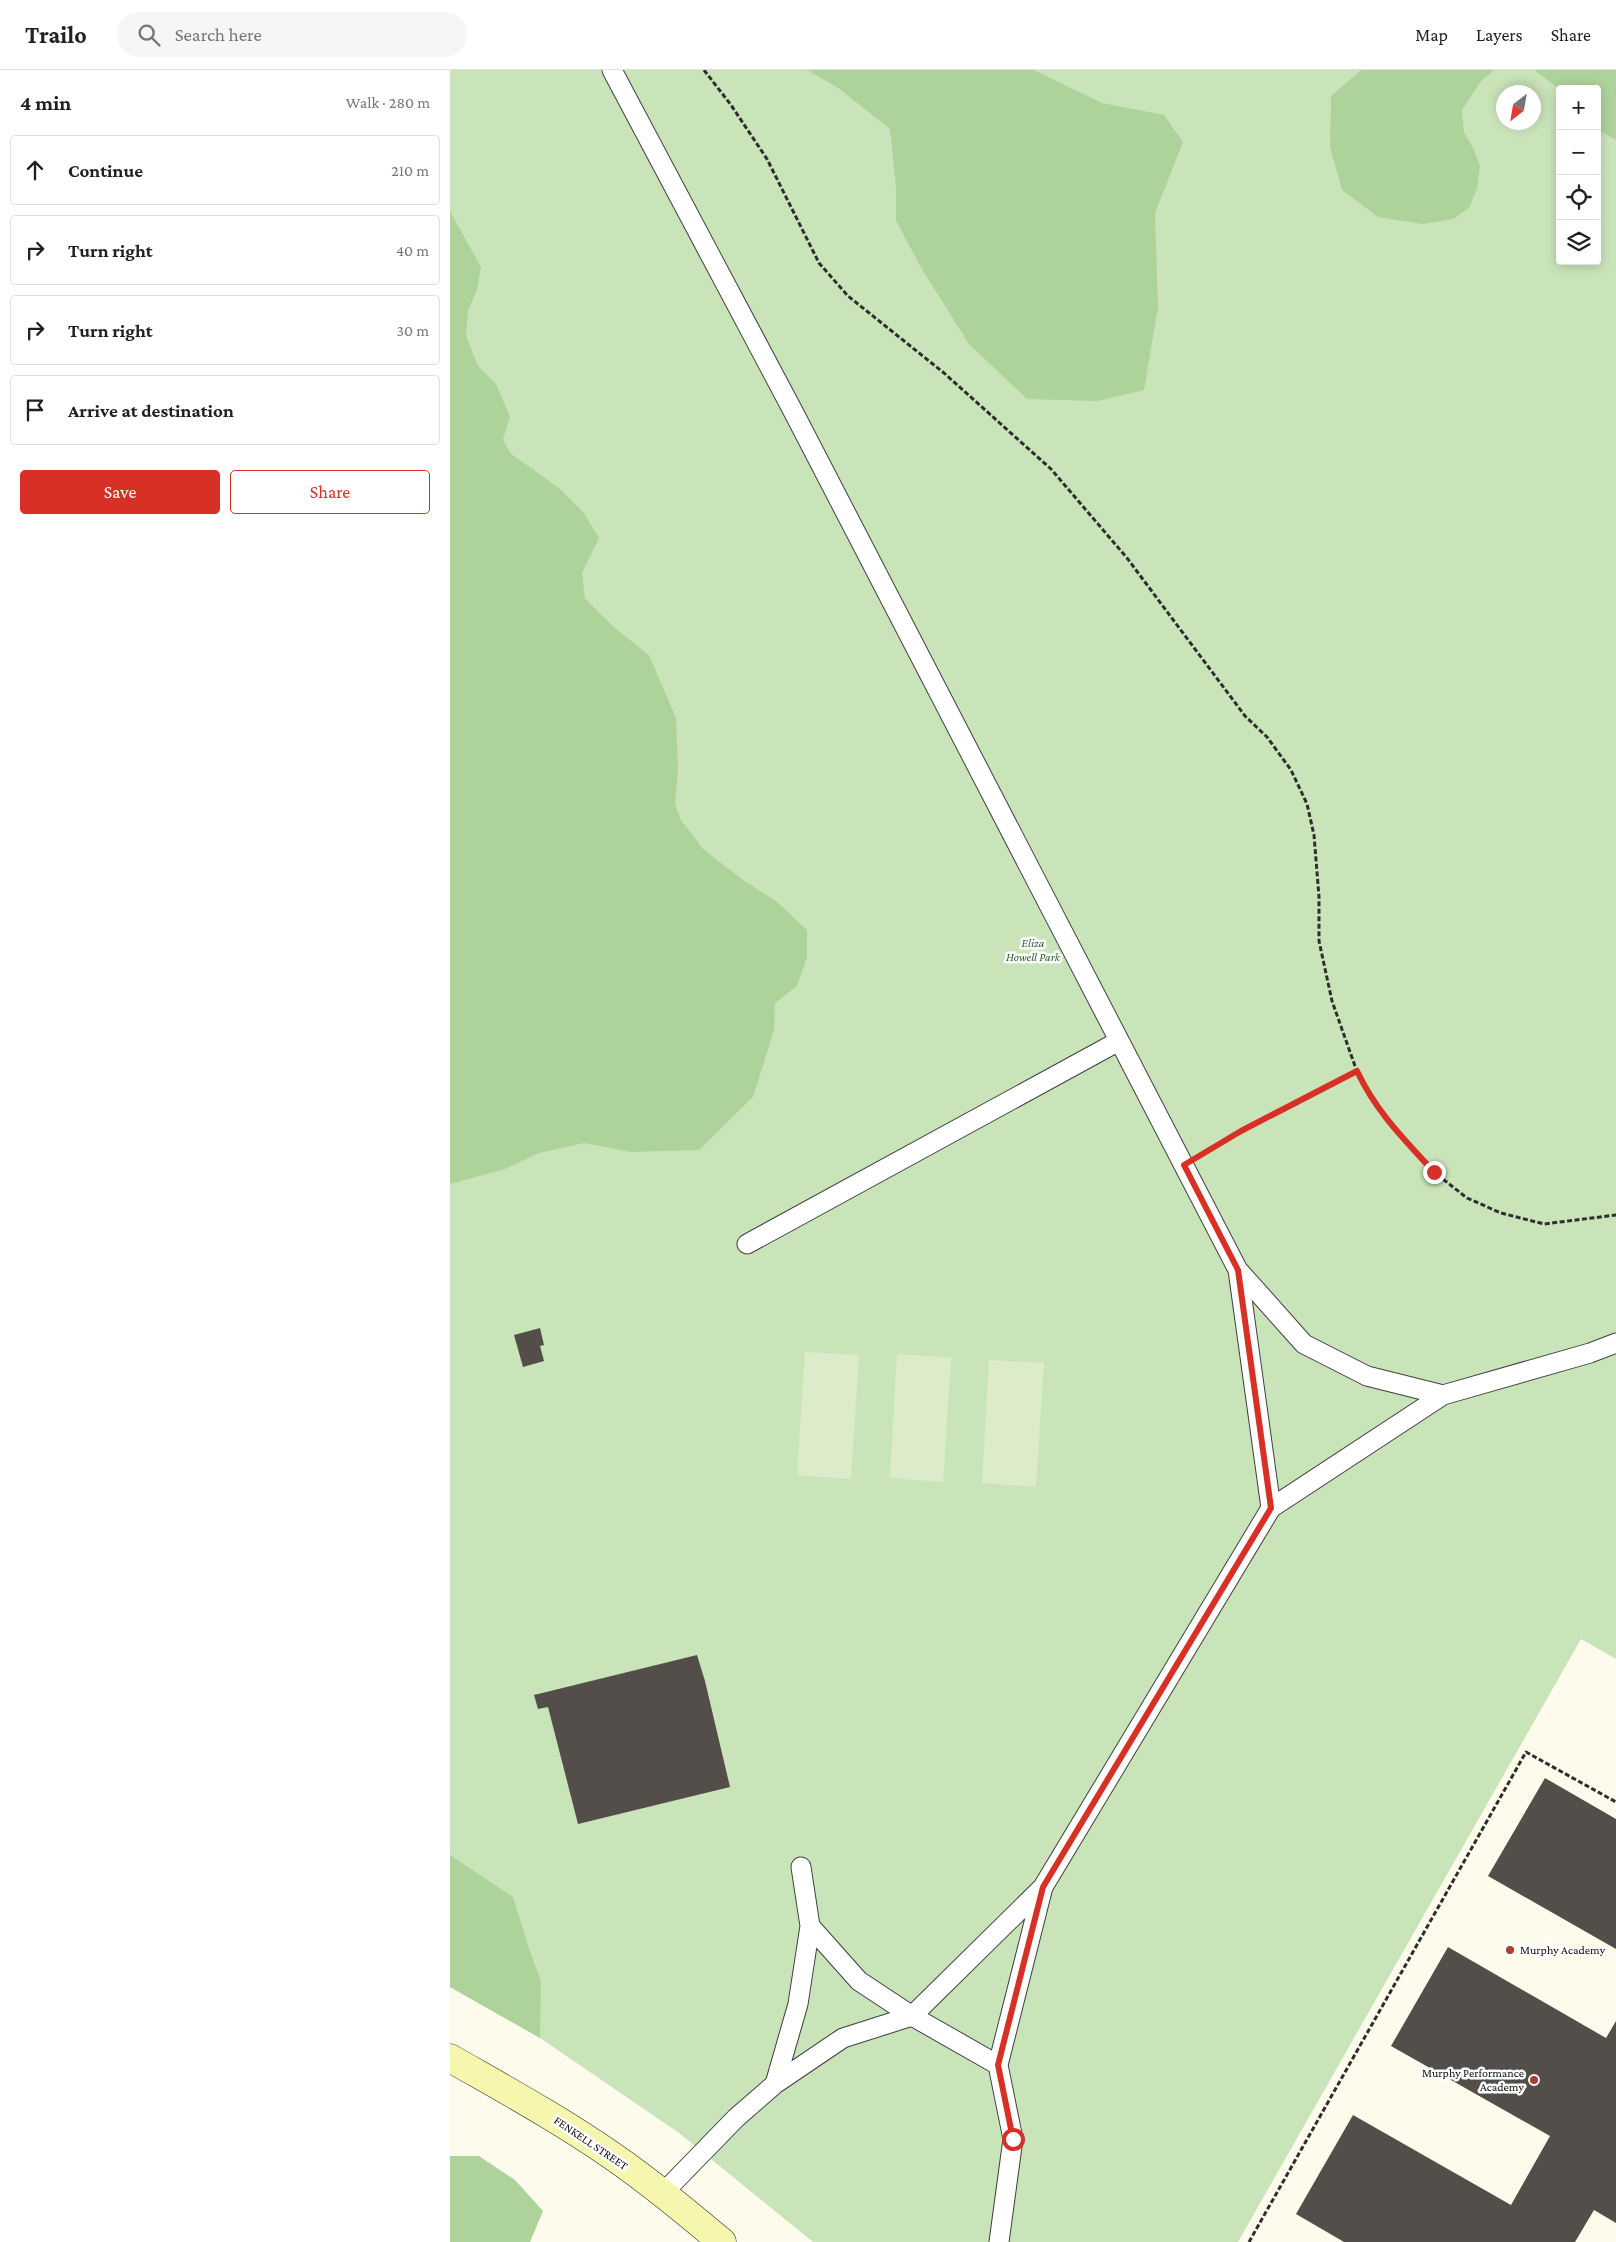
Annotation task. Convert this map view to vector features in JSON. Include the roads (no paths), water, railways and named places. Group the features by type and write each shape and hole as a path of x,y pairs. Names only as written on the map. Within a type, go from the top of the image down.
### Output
{"main road":[{"name":"FENKELL STREET","path":"450,2058 549,2114 611,2155 662,2193 722,2242"}],"lane":[{"path":"612,70 794,413 1238,1270 1304,1344 1367,1376 1443,1395"},
{"path":"747,1244 1119,1040"},
{"path":"1238,1270 1271,1508"},
{"path":"662,2193 736,2118 775,2084 843,2038 912,2016 1043,1887 1271,1508 1443,1395 1590,1353 1616,1343"},
{"path":"775,2084 798,2004 810,1926 801,1868"},
{"path":"1000,2242 1013,2139 998,2065 1043,1887"},
{"path":"810,1926 859,1981 912,2016 998,2065"}],"place":[{"name":"Murphy Academy","path":"1510,1950"},
{"name":"Murphy Performance Academy","path":"1534,2080"}],"park label":[{"name":"Eliza Howell Park","path":"1033,950"}]}
